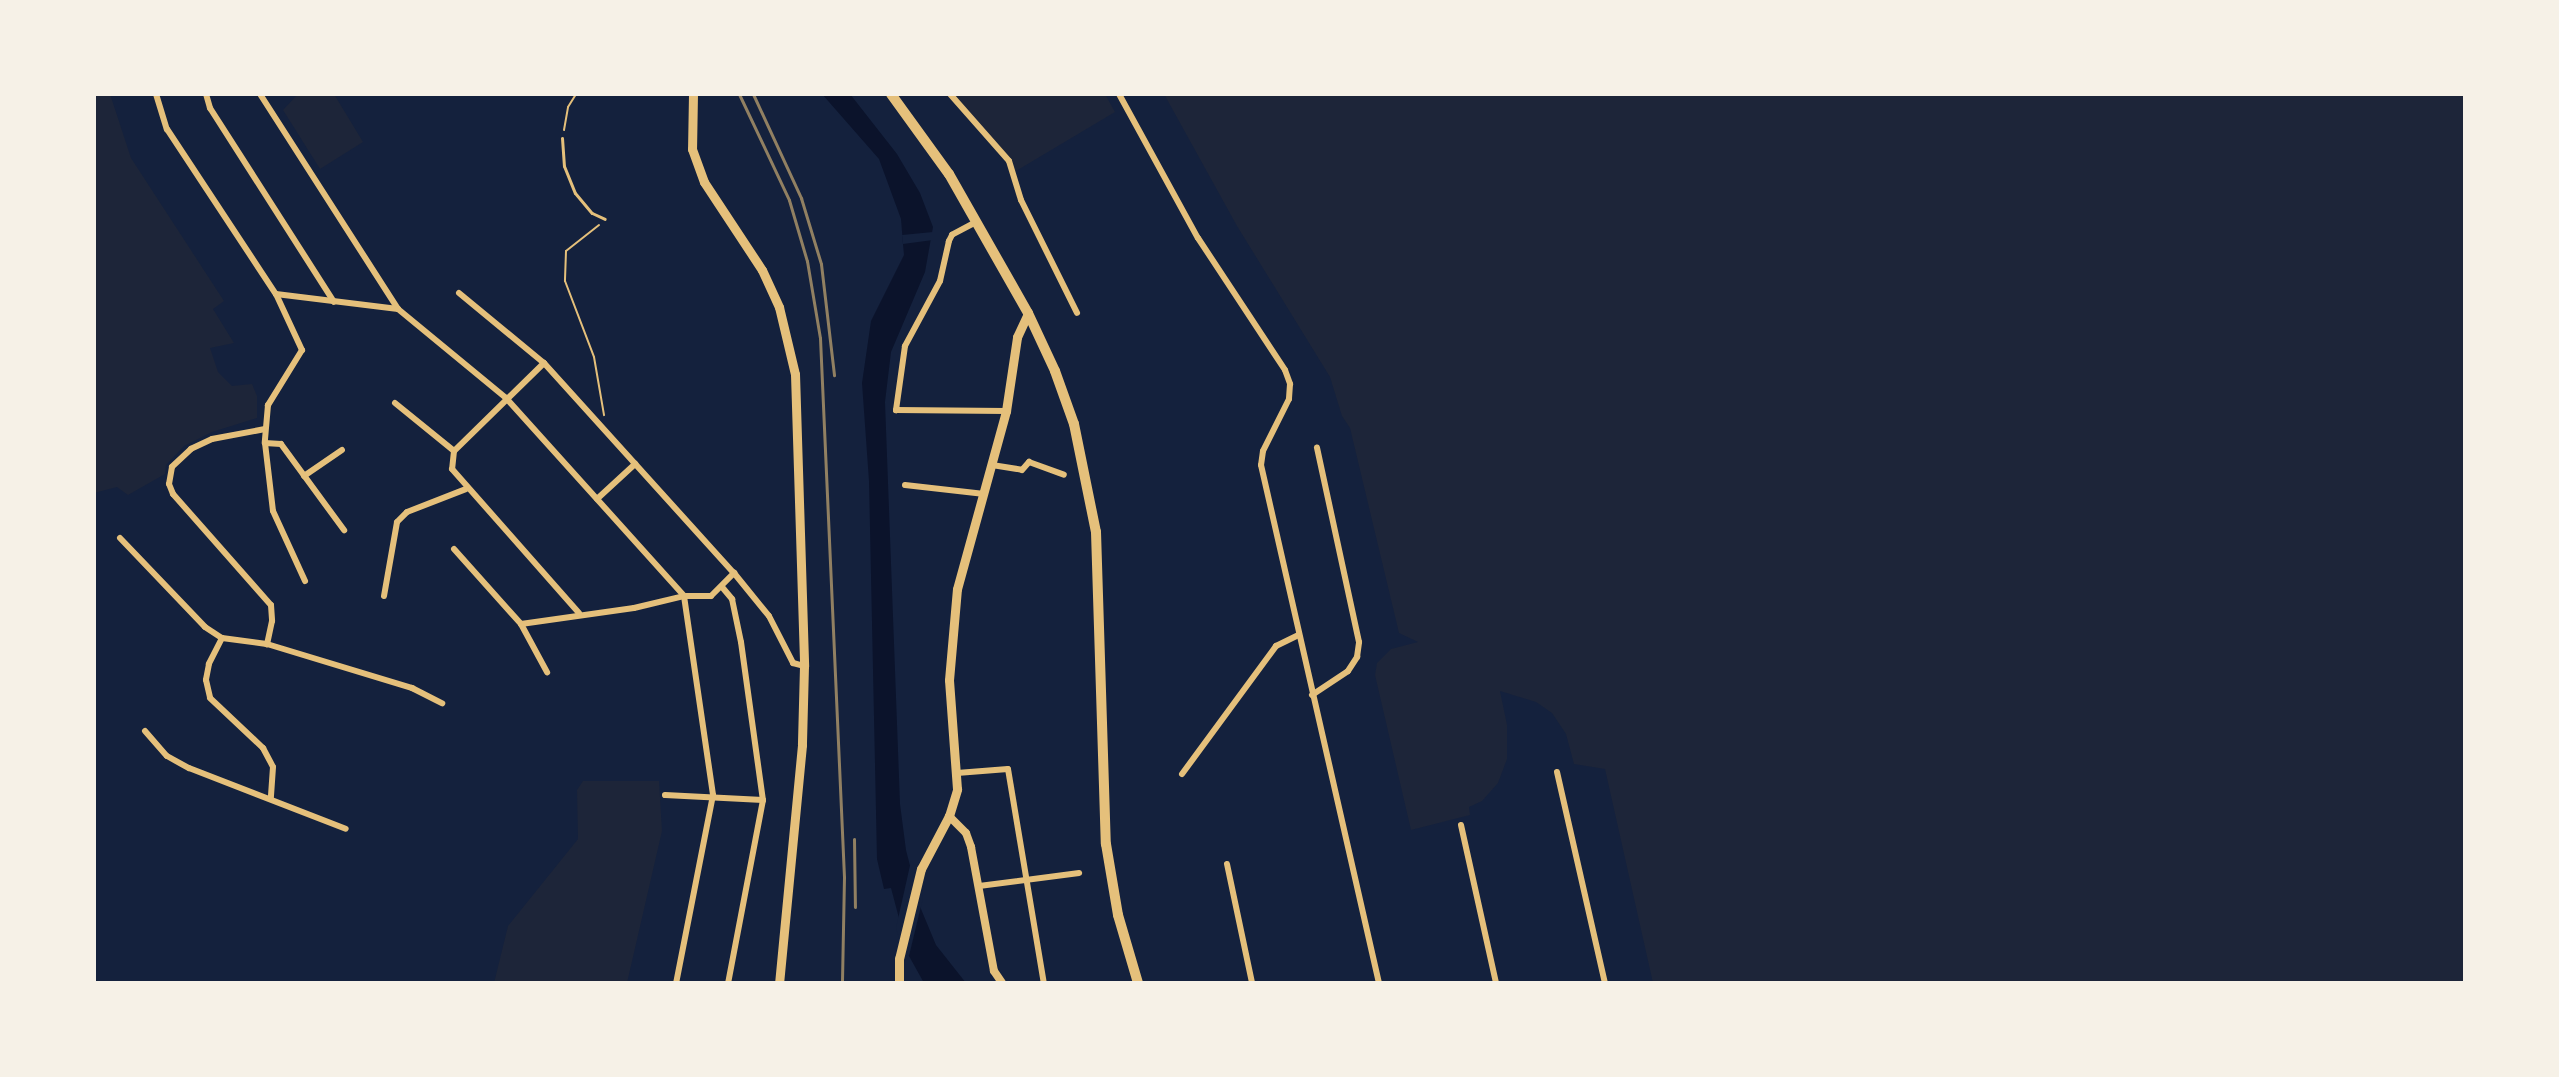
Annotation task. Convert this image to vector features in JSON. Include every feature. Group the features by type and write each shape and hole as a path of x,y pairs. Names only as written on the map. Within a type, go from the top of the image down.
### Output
{"main road":[{"path":"693,94 692,149 704,182 762,270 779,307 795,374 804,666 802,745 779,983"},
{"path":"891,94 949,174 1028,313 1055,371 1087,475 1100,586 1106,844 1118,915 1138,983"},
{"path":"899,983 902,948 921,869 949,816 957,789 949,680 957,589 1006,411 1017,337 1028,313"}],"street":[{"path":"156,94 167,129 276,294 302,350 268,405 265,443 273,511 305,581"},
{"path":"206,94 210,108 334,302"},
{"path":"260,94 398,309 506,398 684,596 713,795 676,983"},
{"path":"950,94 1009,161 1021,200 1077,313"},
{"path":"1119,94 1198,238 1285,370 1290,384 1289,399 1263,451 1261,465 1379,983"},
{"path":"976,222 952,235 949,241 940,281 905,346 896,410 1006,411"},
{"path":"459,293 544,363 734,573 769,616 793,663 804,666"},
{"path":"276,294 398,309"},
{"path":"544,363 454,451 452,469 466,489 579,613"},
{"path":"395,403 454,451"},
{"path":"265,429 212,439 191,449 172,467 169,484 173,494 271,605 272,621 267,644"},
{"path":"265,443 281,444 344,530"},
{"path":"1312,695 1348,671 1357,657 1359,642 1317,447"},
{"path":"304,476 342,450"},
{"path":"992,465 1022,470 1029,462 1064,475"},
{"path":"597,499 635,464"},
{"path":"905,485 984,494"},
{"path":"384,596 397,522 407,512 466,489"},
{"path":"120,538 205,627 222,638 267,644 412,688 442,703"},
{"path":"454,549 521,624 547,672"},
{"path":"521,624 579,613 634,608 684,596 711,596 734,573"},
{"path":"722,587 732,599 741,642 763,800 728,983"},
{"path":"1182,774 1276,646 1299,635"},
{"path":"222,638 209,664 206,680 210,698 263,748 273,767 271,799"},
{"path":"145,731 167,756 189,768 346,829"},
{"path":"957,773 1008,769 1044,983"},
{"path":"1557,772 1605,983"},
{"path":"665,795 713,795 763,800"},
{"path":"949,816 966,833 1000,982"},
{"path":"1461,825 1496,983"},
{"path":"1227,864 1252,983"},
{"path":"979,886 1079,873"}],"lane":[{"path":"562,138 564,166 575,193 592,213 605,219"}],"path":[{"path":"562,138 568,107 576,94"},
{"path":"605,219 566,251 565,281 594,357 606,432"}],"shaded area":[{"path":"94,94 110,94 131,158 224,301 213,309 234,343 210,348 218,372 232,386 252,384 257,396 257,418 212,432 184,446 166,465 165,474 128,495 117,487 94,493"},
{"path":"298,94 334,94 363,142 320,169 283,110"},
{"path":"822,94 850,94 897,154 920,193 933,227 925,272 891,352 885,402 900,804 906,850 921,909 936,945 966,983 924,983 909,956 891,888 884,889 877,859 869,481 862,383 871,321 904,255 901,219 879,159"},
{"path":"950,94 1105,94 1115,112 1011,174 1009,161"},
{"path":"1164,94 2465,94 2465,983 1653,983 1605,769 1574,764 1566,734 1552,713 1536,702 1500,691 1507,725 1507,759 1498,783 1482,801 1469,807 1470,815 1411,830 1375,675 1377,663 1391,649 1418,642 1399,633 1350,428 1342,416 1330,377 1237,226"},
{"path":"583,781 659,781 662,831 627,983 494,983 508,926 578,839 577,790"}],"pier":[{"path":"933,232 933,240 903,244 902,235"},
{"path":"911,861 916,866 923,898 909,956 902,948 896,928"}],"railway":[{"path":"739,94 789,200 807,261 820,338 844,877 842,983"},
{"path":"753,94 801,198 821,264 834,375"},
{"path":"854,839 855,907"}]}
